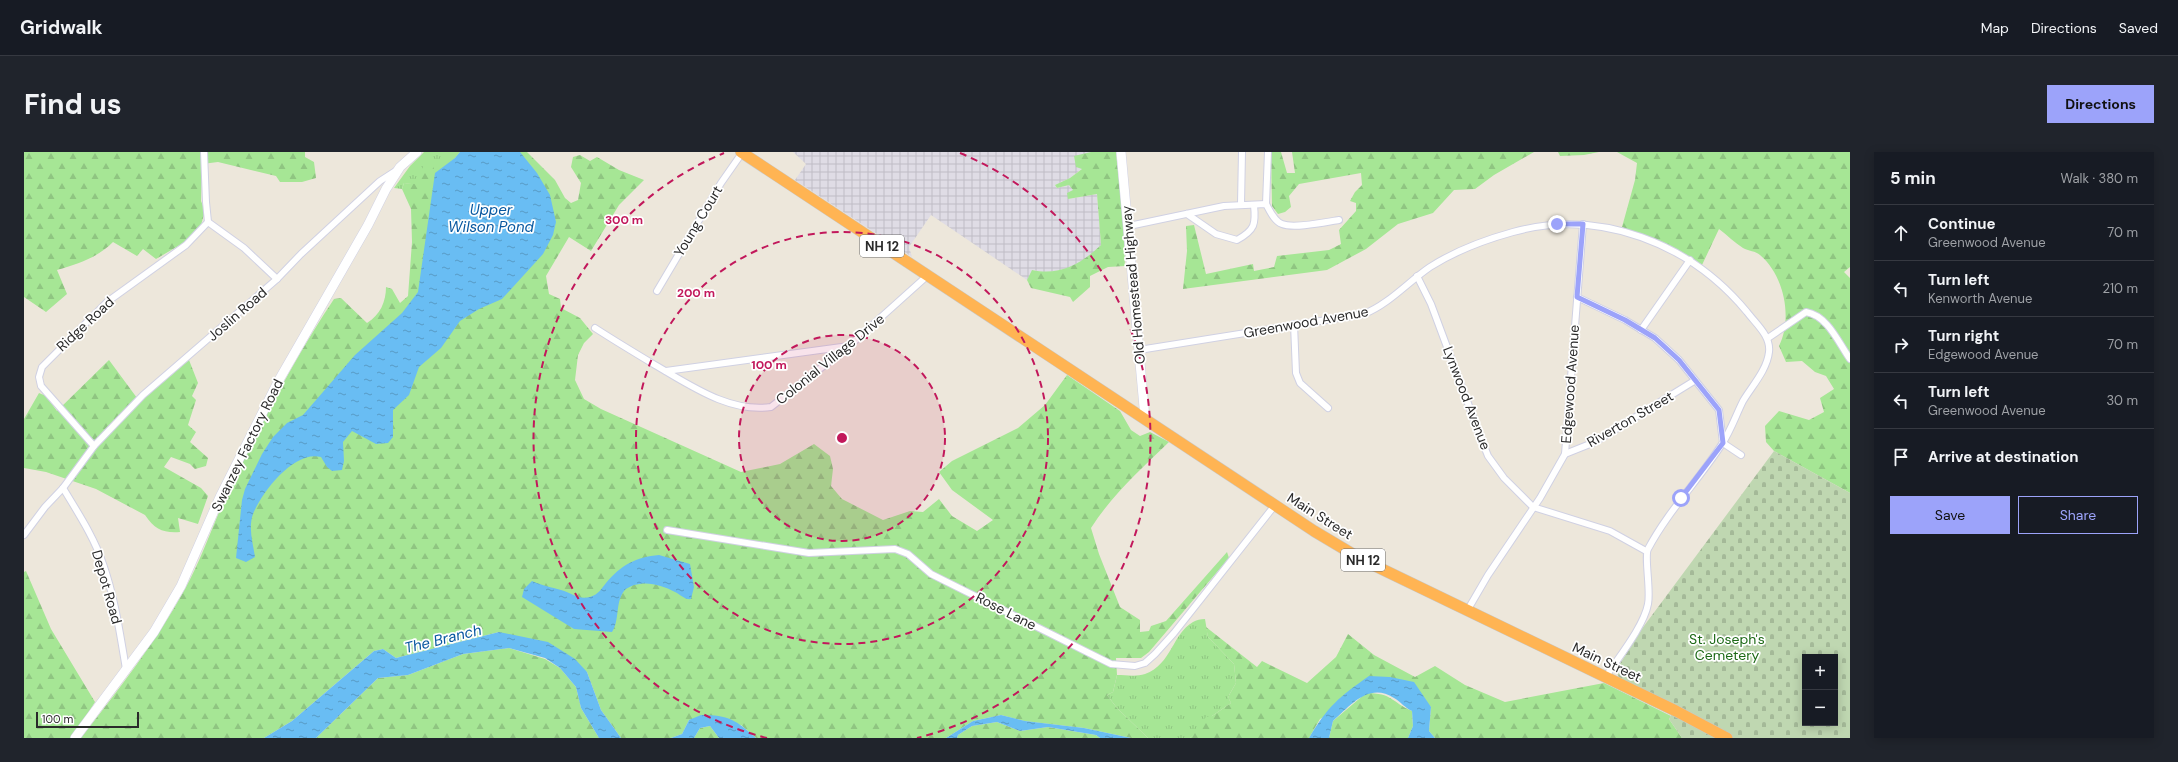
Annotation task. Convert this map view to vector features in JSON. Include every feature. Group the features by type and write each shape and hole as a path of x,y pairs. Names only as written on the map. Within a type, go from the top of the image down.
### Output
{"highway":[{"name":"NH 12","path":"742,153 928,276"},
{"name":"Main Street","path":"928,276 1275,505 1361,559 1727,738"}],"street":[{"path":"204,152 208,222 244,248 277,279"},
{"name":"Swanzey Factory Road","path":"75,738 154,632 181,586 220,497 279,380 368,226 386,189 400,168 417,152"},
{"name":"Old Homestead Highway","path":"1121,152 1129,226 1145,418"},
{"path":"1241,204 1242,152"},
{"path":"1268,152 1266,204 1274,217 1281,224 1289,226 1340,220"},
{"name":"Young Court","path":"657,290 721,183 742,153"},
{"name":"Joslin Road","path":"24,535 45,507 63,488 94,446 143,395 277,279 379,182 400,168"},
{"path":"379,182 386,189"},
{"path":"1129,226 1224,206 1266,204"},
{"path":"1187,214 1216,234 1237,240 1252,228 1255,221 1254,205"},
{"name":"Ridge Road","path":"94,446 40,386 42,367 106,302 186,245 208,222"},
{"name":"Greenwood Avenue","path":"1139,350 1369,312 1381,306 1418,276 1446,259 1481,242 1539,226 1583,224 1604,226 1627,232 1664,247 1690,260 1740,304 1768,338"},
{"name":"Edgewood Avenue","path":"1466,611 1533,507 1565,454 1583,224"},
{"path":"1640,330 1690,260"},
{"name":"Colonial Village Drive","path":"595,328 700,391 733,404 756,409 771,407 849,346 928,276"},
{"name":"Lynwood Avenue","path":"1418,276 1431,304 1488,456 1504,478 1533,507 1610,531 1646,551"},
{"path":"1577,297 1655,338 1679,360 1694,381 1719,410 1723,443"},
{"path":"1605,678 1647,610 1650,592 1646,551 1681,498 1723,443 1743,402 1763,370 1769,350 1768,338 1806,312 1813,313 1824,320 1850,359"},
{"path":"1294,324 1296,373 1300,383 1328,408"},
{"path":"666,371 849,346"},
{"name":"Riverton Street","path":"1565,454 1595,442 1694,381"},
{"path":"1723,443 1741,454"},
{"name":"Depot Road","path":"63,488 90,533 104,564 119,625 126,669"},
{"name":"Rose Lane","path":"667,530 809,553 895,548 908,554 931,574 1111,664 1135,666 1145,663 1174,633 1275,505"}],"shaded area":[{"path":"793,152 1091,152 1086,154 1083,168 1070,178 1055,185 1057,188 1069,185 1073,190 1068,199 1097,194 1101,245 1089,257 1070,268 1046,273 1033,270 1027,280 931,215 909,247 912,257 795,180 806,164"}],"green space":[{"path":"24,152 305,152 305,157 314,162 316,178 302,182 280,182 276,176 218,162 202,164 201,201 205,211 201,225 185,242 156,259 143,249 137,256 113,242 107,248 80,263 57,270 67,294 46,312 24,297"},
{"path":"424,152 460,152 446,166 429,178 417,184 404,183 402,189 394,188 410,166"},
{"path":"460,152 527,152 555,180 565,198 571,203 578,200 581,183 571,167 573,157 580,155 590,161 597,157 619,170 644,180 619,205 591,251 569,237 546,276 549,294 560,299 561,308 580,318 593,334 584,343 578,355 575,380 584,399 601,409 741,472 780,464 814,444 830,456 833,469 831,486 842,499 883,520 910,511 923,512 939,499 952,516 977,531 993,520 952,490 939,472 952,461 1018,428 1045,405 1067,375 1120,411 1131,430 1140,436 1150,432 1169,442 1108,504 1091,528 1099,554 1120,607 1140,620 1140,632 1149,631 1151,626 1166,621 1227,552 1229,558 1149,652 1141,658 1116,658 1117,675 1113,692 1107,695 1117,708 1148,738 1131,738 1084,728 1024,721 1001,715 973,721 946,738 756,738 741,725 689,720 682,734 671,738 621,738 601,710 587,672 499,632 396,658 383,649 374,651 292,721 264,738 81,738 136,665 174,609 191,577 217,516 252,443 291,369 334,299 341,298 367,323 379,312 385,298 386,287 392,289 400,303 408,296 412,242 411,209 402,189 404,183 416,184 424,164 432,162 435,173 455,158"},
{"path":"1091,152 1116,152 1123,219 1125,266 1108,267 1090,276 1090,287 1073,302 1070,297 1031,288 1027,280 1032,270 1052,271 1070,267 1086,258 1101,245 1097,194 1068,199 1067,193 1073,190 1069,185 1057,188 1055,185 1070,178 1082,169 1076,167 1074,156"},
{"path":"1271,152 1281,152 1287,173 1295,173 1292,152 1534,152 1494,175 1475,189 1454,190 1433,213 1398,224 1366,249 1327,270 1183,289 1187,251 1186,226 1194,225 1206,274 1253,264 1254,271 1274,267 1277,256 1329,250 1341,244 1339,230 1356,211 1356,203 1350,201 1355,192 1362,185 1361,173 1299,184 1289,196 1291,207 1285,212 1278,214 1272,206"},
{"path":"1558,152 1599,152 1584,155 1560,156"},
{"path":"1617,152 1850,152 1850,267 1844,272 1850,278 1850,493 1774,451 1766,442 1765,426 1779,411 1809,420 1824,412 1820,398 1834,389 1826,376 1815,372 1802,361 1786,362 1779,346 1785,323 1784,298 1775,274 1758,254 1743,248 1719,229 1702,265 1683,253 1622,227 1635,180 1637,163"},
{"path":"109,360 140,402 189,360 198,383 192,396 196,400 188,425 196,432 190,442 208,458 206,466 195,469 190,464 171,457 164,467 201,488 208,496 198,524 178,518 180,532 160,530 152,524 145,515 96,489 46,472 24,468 24,419 39,393 46,396 57,411"},
{"name":"St. Joseph's Cemetery","path":"1774,451 1850,493 1850,738 1682,738 1669,719 1676,706 1619,678 1616,670 1641,630"},
{"path":"26,571 51,629 95,702 72,738 24,738 24,572"},
{"path":"1200,619 1205,619 1208,637 1234,664 1236,683 1228,697 1231,703 1212,716 1190,738 1148,738 1117,708 1107,695 1113,692 1117,675 1142,675 1154,669 1167,656 1186,627"},
{"path":"1206,627 1257,667 1262,661 1307,683 1336,657 1348,634 1374,655 1415,677 1435,666 1465,685 1505,702 1604,683 1671,716 1669,719 1682,738 1435,738 1429,731 1431,707 1390,677 1320,719 1309,738 1190,738 1206,717 1212,716 1231,703 1228,697 1236,683 1234,664 1208,637"},
{"path":"509,648 545,659 560,668 576,687 581,708 599,738 316,738 378,678 408,675 463,654"},
{"path":"1366,693 1375,693 1387,696 1412,711 1413,726 1408,738 1329,738 1333,721"},
{"path":"997,722 1020,731 1048,727 1096,735 1100,738 957,738 958,735 972,726"},
{"path":"710,726 719,738 694,738 700,728"}],"water":[{"name":"Upper Wilson Pond","path":"460,152 520,152 537,173 550,195 556,222 553,235 543,254 502,299 479,309 460,321 441,348 419,367 409,395 393,410 393,437 388,443 376,444 352,431 343,442 344,461 342,470 332,471 327,467 321,457 311,457 300,460 280,475 271,484 257,505 253,514 251,530 255,557 246,562 236,558 242,500 245,489 262,454 273,437 287,423 303,415 355,355 402,313 418,292 435,173 455,158"},
{"path":"659,555 690,564 694,587 691,599 685,598 655,584 644,583 634,585 626,589 621,596 616,622 612,632 574,629 522,597 524,589 532,581 565,591 578,597 590,597 598,593 617,571 623,567 636,560"},
{"path":"499,632 548,642 575,659 587,672 601,710 621,738 599,738 581,708 576,687 560,668 545,658 509,648 463,654 408,675 378,678 316,738 264,738 292,721 374,651 383,649 396,658"},
{"path":"1369,676 1390,677 1414,682 1431,707 1429,731 1435,738 1408,738 1413,726 1412,711 1394,698 1385,694 1376,693 1368,694 1354,702 1333,721 1329,738 1309,738 1328,710 1342,696"},
{"path":"701,715 719,716 732,720 756,738 719,738 710,726 700,728 694,738 671,738 682,734 689,720"},
{"path":"1001,715 1025,721 1084,728 1131,738 1100,738 1096,735 1048,727 1020,731 997,722 972,726 958,735 957,738 946,738 973,721"}],"route":[{"path":"1557,224 1583,224 1577,297 1625,320 1655,338 1679,360 1694,381 1719,410 1723,443 1681,498"}],"water label":[{"name":"The Branch","path":"443,639"}]}
